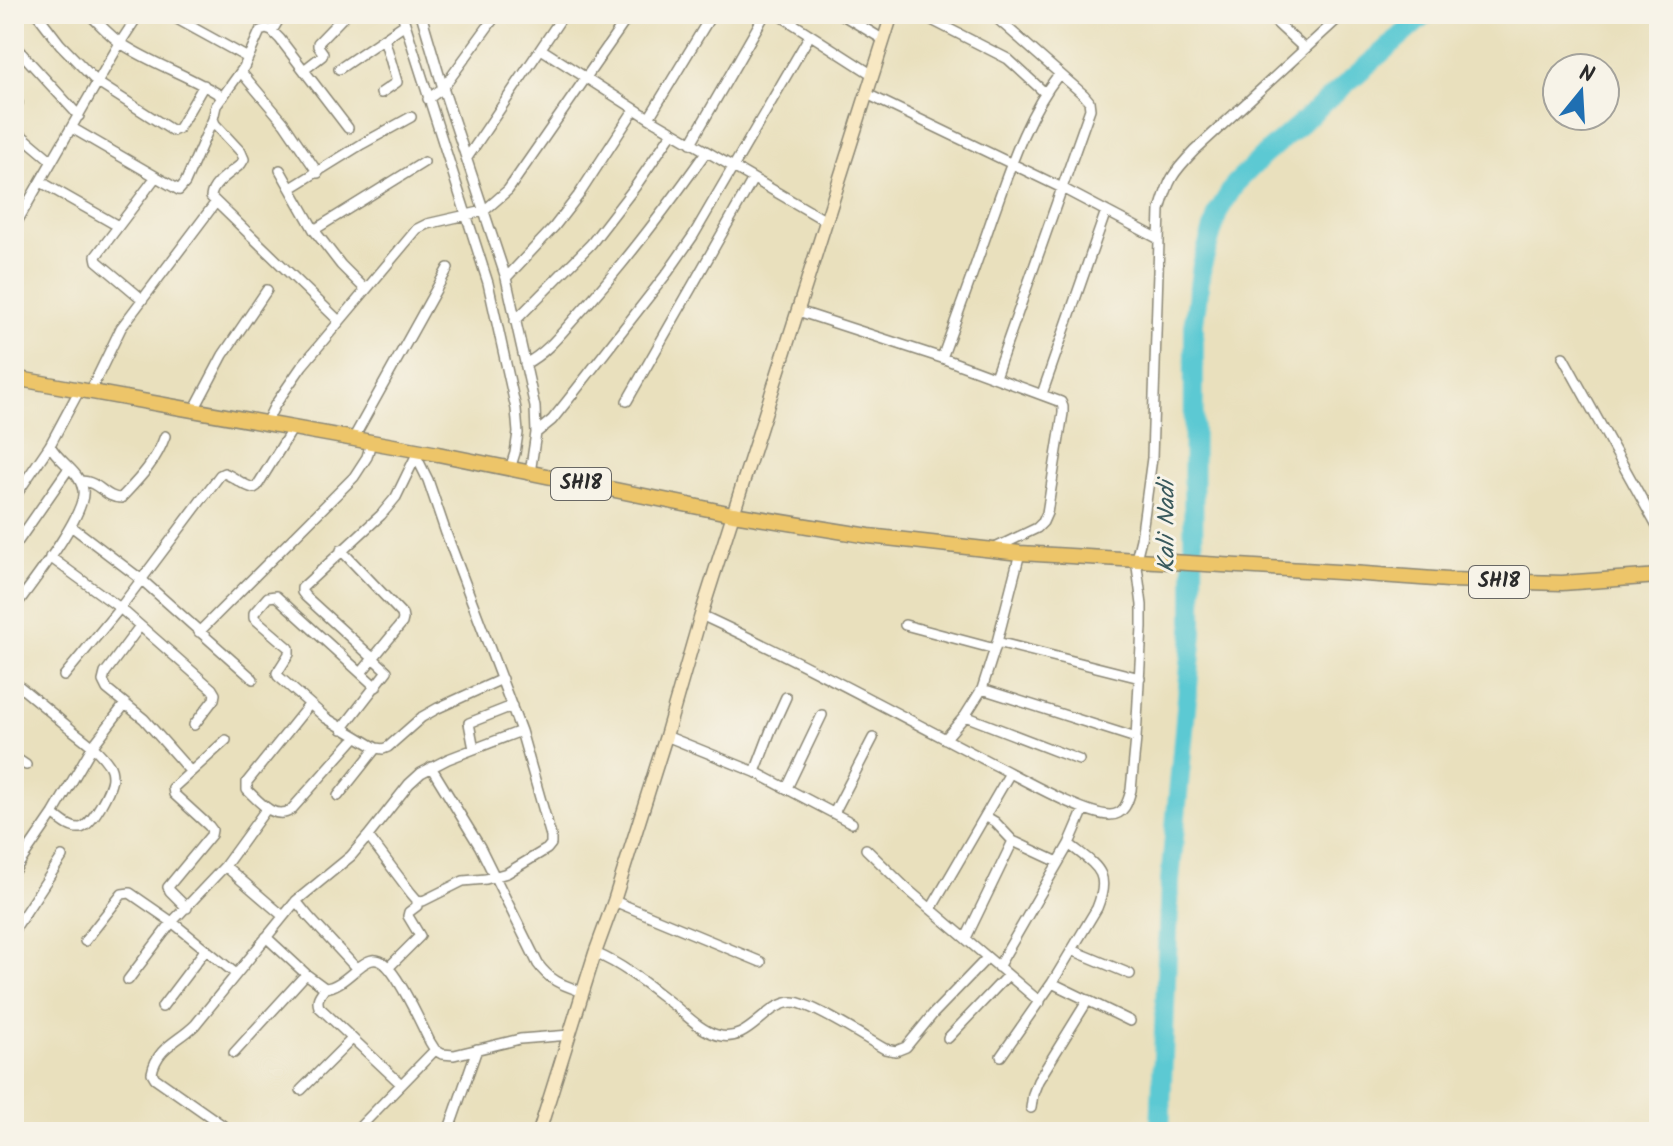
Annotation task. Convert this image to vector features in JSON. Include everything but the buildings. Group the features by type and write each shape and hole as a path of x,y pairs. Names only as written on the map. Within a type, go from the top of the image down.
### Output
{"main road":[{"name":"SH18","path":"14,378 371,442 733,514 869,536 1020,553 1448,580 1562,583 1659,576"}],"street":[{"path":"37,14 60,44 98,83 175,131 204,85"},
{"path":"89,14 120,43 223,97"},
{"path":"14,227 139,14"},
{"path":"168,14 248,58"},
{"path":"272,31 282,14"},
{"path":"304,70 322,56 318,43 346,14"},
{"path":"421,14 506,278 535,407 536,433 530,473"},
{"path":"428,99 443,88 497,14"},
{"path":"467,158 564,14"},
{"path":"266,423 287,386 417,229 484,211 508,190 630,14"},
{"path":"649,118 712,14"},
{"path":"691,143 765,14"},
{"path":"778,14 873,75"},
{"path":"841,14 884,40"},
{"path":"539,1132 892,14"},
{"path":"920,14 1008,59 1045,93"},
{"path":"992,14 1084,95 1090,109 995,377"},
{"path":"1267,14 1305,49"},
{"path":"701,615 811,668 1084,809 1114,815 1122,810 1131,790 1140,678 1142,605 1136,559 1152,458 1160,210 1168,182 1175,171 1343,14"},
{"path":"339,69 388,35 403,19 488,283 516,409 518,433 510,469"},
{"path":"72,128 175,190 182,188 216,106 241,72 260,31 266,29 272,31 348,128"},
{"path":"381,93 397,82 388,35"},
{"path":"536,433 552,420 668,272 699,226 810,35"},
{"path":"14,45 79,116"},
{"path":"541,49 672,133 826,221"},
{"path":"241,72 284,123 318,173"},
{"path":"942,358 1012,163 1045,93 1059,74"},
{"path":"867,94 1012,163 1157,238"},
{"path":"506,278 554,227 578,196 634,110"},
{"path":"291,188 411,117"},
{"path":"213,119 244,159 212,190 211,197 339,321"},
{"path":"14,129 52,161"},
{"path":"515,321 591,244 672,133"},
{"path":"525,364 549,348 611,277 706,152"},
{"path":"314,230 424,162"},
{"path":"280,170 314,230 341,265 365,289"},
{"path":"142,299 97,261 96,256 155,178"},
{"path":"627,401 753,179"},
{"path":"41,182 118,226"},
{"path":"14,498 85,390 121,328 216,202"},
{"path":"1042,394 1106,211"},
{"path":"353,439 448,268"},
{"path":"194,410 223,355 267,290"},
{"path":"798,311 942,358 1061,402 1063,407 1043,522 1037,528 990,550"},
{"path":"1563,357 1659,530"},
{"path":"64,676 142,580 220,475 224,473 254,488 293,428"},
{"path":"80,481 97,484 111,497 121,498 152,464 165,436"},
{"path":"199,632 354,477 367,457 371,442"},
{"path":"14,608 71,526 82,503 80,481 50,445"},
{"path":"342,729 387,671 302,592 304,584 381,515 396,497 418,453"},
{"path":"417,900 429,899 463,881 507,873 551,844 521,731 418,453"},
{"path":"14,547 69,468"},
{"path":"71,526 142,580 253,679"},
{"path":"341,550 402,614 403,619 361,673"},
{"path":"945,739 982,689 1020,553"},
{"path":"50,557 120,608 212,689 215,694 212,702 194,725"},
{"path":"376,687 276,596 268,597 254,613 253,617 289,648 278,676 309,705 376,748 388,747 422,717 502,679"},
{"path":"905,625 1140,678"},
{"path":"140,626 105,673 103,681 107,689 144,719 190,771"},
{"path":"14,682 92,747 110,765 113,773 98,809 84,828 68,825 53,814"},
{"path":"982,689 1136,738"},
{"path":"755,772 786,697"},
{"path":"14,871 53,814 92,747 125,704"},
{"path":"309,705 247,782 247,790 267,808 277,814 291,810 356,737"},
{"path":"474,749 469,723 512,706"},
{"path":"787,788 822,715"},
{"path":"965,716 1079,760"},
{"path":"232,1132 155,1078 152,1067 162,1052 195,1025 296,901 351,856 421,773 521,731"},
{"path":"666,736 755,772 852,823"},
{"path":"834,813 873,738"},
{"path":"187,908 168,887 212,830 172,791 226,740"},
{"path":"338,796 376,748"},
{"path":"14,757 26,765"},
{"path":"431,767 496,877 538,964 556,982 583,992"},
{"path":"931,909 1010,773"},
{"path":"128,980 172,922 225,866 267,808"},
{"path":"998,967 1071,840 1084,809"},
{"path":"985,816 1013,841 1058,862"},
{"path":"368,836 417,900 417,906 408,916 420,936 389,967"},
{"path":"1001,1056 1040,1002 1097,908 1104,884 1101,872 1071,840"},
{"path":"966,938 1013,841"},
{"path":"866,849 1040,1002"},
{"path":"14,930 62,857"},
{"path":"225,866 283,916"},
{"path":"85,941 126,892 172,922 236,974"},
{"path":"296,901 357,969"},
{"path":"614,901 761,962"},
{"path":"266,937 325,988 334,987 367,961 382,961 389,967 435,1050 442,1054 454,1055 520,1039 570,1035"},
{"path":"162,1007 206,949"},
{"path":"1072,950 1130,974"},
{"path":"595,953 624,967 701,1027 717,1035 732,1037 748,1030 785,1003 797,1002 885,1049 896,1051 906,1047 987,958"},
{"path":"234,1053 306,974"},
{"path":"948,1038 1008,975"},
{"path":"1052,983 1130,1021"},
{"path":"325,988 318,997 319,1007 401,1084"},
{"path":"1031,1108 1038,1081 1088,1000"},
{"path":"301,1090 352,1039"},
{"path":"448,1132 477,1049"},
{"path":"355,1132 435,1050"}],"waterway":[{"name":"Kali Nadi","path":"1160,1132 1170,881 1193,633 1194,322 1202,265 1218,212 1235,184 1426,14"}]}
